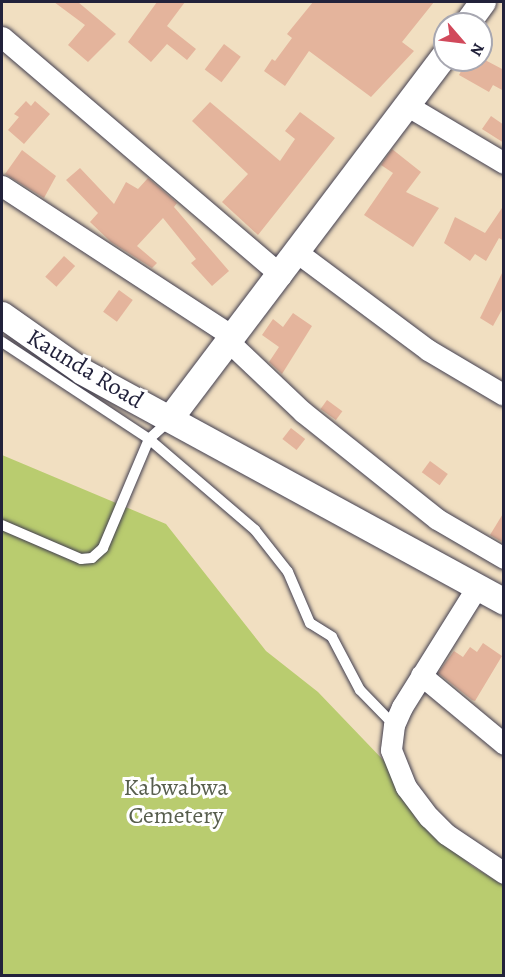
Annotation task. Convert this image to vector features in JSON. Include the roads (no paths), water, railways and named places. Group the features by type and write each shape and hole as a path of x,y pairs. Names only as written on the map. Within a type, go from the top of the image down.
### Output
{"street":[{"path":"2,37 280,275"},
{"path":"170,419 229,337 298,253 433,72"},
{"path":"408,106 504,163"},
{"path":"2,186 229,337 303,412 437,519 504,558"},
{"path":"298,253 428,350 504,395"},
{"name":"Kaunda Road","path":"2,315 83,372 504,602"},
{"path":"477,587 421,675 394,725 391,750 416,801 446,834 504,873"},
{"path":"421,675 504,744"}],"lane":[{"path":"2,342 149,439 255,530 275,552 288,572 310,623 332,637 360,690 394,725"},
{"path":"2,525 81,559 92,558 103,548 149,439 170,419"}],"park label":[{"name":"Kabwabwa Cemetery","path":"176,802"}]}
